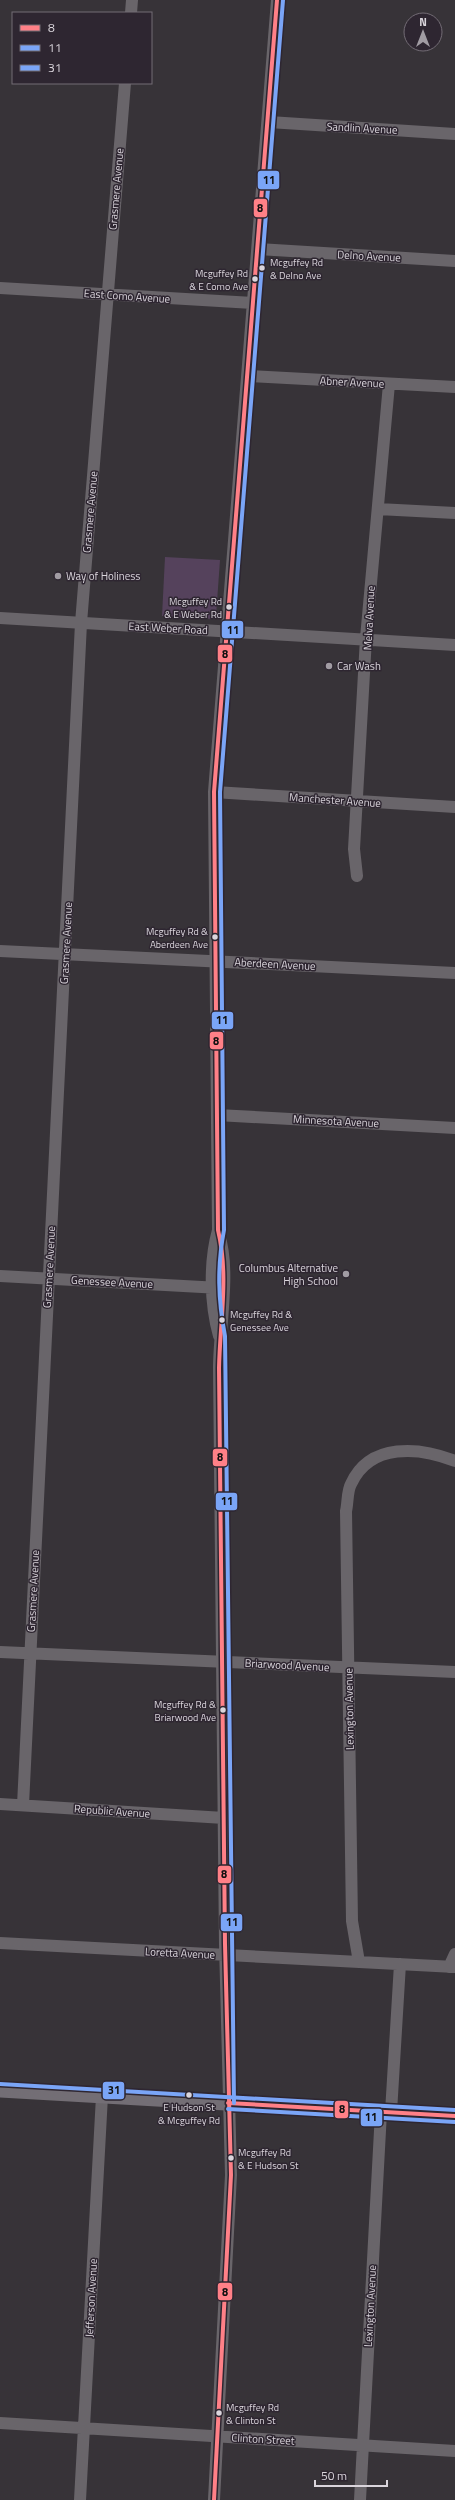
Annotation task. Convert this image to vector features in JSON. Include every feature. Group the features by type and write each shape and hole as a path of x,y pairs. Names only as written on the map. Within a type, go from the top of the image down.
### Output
{"main road":[{"path":"0,2090 455,2116"}],"street":[{"path":"130,12 132,0"},
{"path":"214,2500 231,2175 225,1955 219,1336 214,1316 218,1288 214,1244 218,1230 214,792 269,122 277,0"},
{"name":"Grasmere Avenue","path":"23,1805 81,623 125,84"},
{"name":"Sandlin Avenue","path":"269,122 455,134"},
{"name":"Delno Avenue","path":"258,249 455,261"},
{"name":"East Como Avenue","path":"0,288 108,296 253,303"},
{"name":"Abner Avenue","path":"248,376 455,388"},
{"name":"Melva Avenue","path":"357,876 354,849 367,640 389,384"},
{"path":"378,509 455,513"},
{"name":"East Weber Road","path":"0,618 455,645"},
{"name":"Manchester Avenue","path":"214,792 455,807"},
{"name":"Aberdeen Avenue","path":"0,951 455,973"},
{"name":"Minnesota Avenue","path":"217,1115 455,1128"},
{"name":"Genessee Avenue","path":"0,1276 218,1288"},
{"name":"Lexington Avenue","path":"359,1962 352,1921 346,1511 351,1484 368,1462 390,1452 414,1450 434,1452 455,1460"},
{"name":"Briarwood Avenue","path":"0,1652 30,1652 455,1672"},
{"name":"Republic Avenue","path":"0,1804 224,1818"},
{"name":"Loretta Avenue","path":"0,1943 452,1967"},
{"path":"452,1967 455,1954"},
{"name":"Lexington Avenue","path":"360,2500 386,2112 400,1964"},
{"name":"Jefferson Avenue","path":"80,2500 102,2096"},
{"name":"Clinton Street","path":"0,2423 455,2451"}],"shaded area":[{"path":"165,557 220,560 216,616 213,619 162,616"}],"transit line":[{"name":"8","path":"214,2500 231,2175 225,1944 219,1368 223,1299 223,1264 218,1230 214,792 277,0"},
{"name":"11","path":"234,2103 225,1336 219,1283 220,1257 224,1230 220,792 283,0"},
{"name":"31","path":"0,2084 455,2110"},
{"name":"8","path":"228,2103 455,2116"},
{"name":"11","path":"228,2109 455,2122"}],"place":[{"name":"Mcguffey Rd & Delno Ave","path":"262,268"},
{"name":"Mcguffey Rd & E Como Ave","path":"255,279"},
{"name":"Way of Holiness","path":"58,576"},
{"name":"Mcguffey Rd & E Weber Rd","path":"229,607"},
{"name":"Car Wash","path":"329,666"},
{"name":"Mcguffey Rd & Aberdeen Ave","path":"215,937"},
{"name":"Columbus Alternative High School","path":"346,1274"},
{"name":"Mcguffey Rd & Genessee Ave","path":"222,1320"},
{"name":"Mcguffey Rd & Briarwood Ave","path":"223,1710"},
{"name":"E Hudson St & Mcguffey Rd","path":"189,2095"},
{"name":"Mcguffey Rd & E Hudson St","path":"231,2158"},
{"name":"Mcguffey Rd & Clinton St","path":"219,2413"}]}
